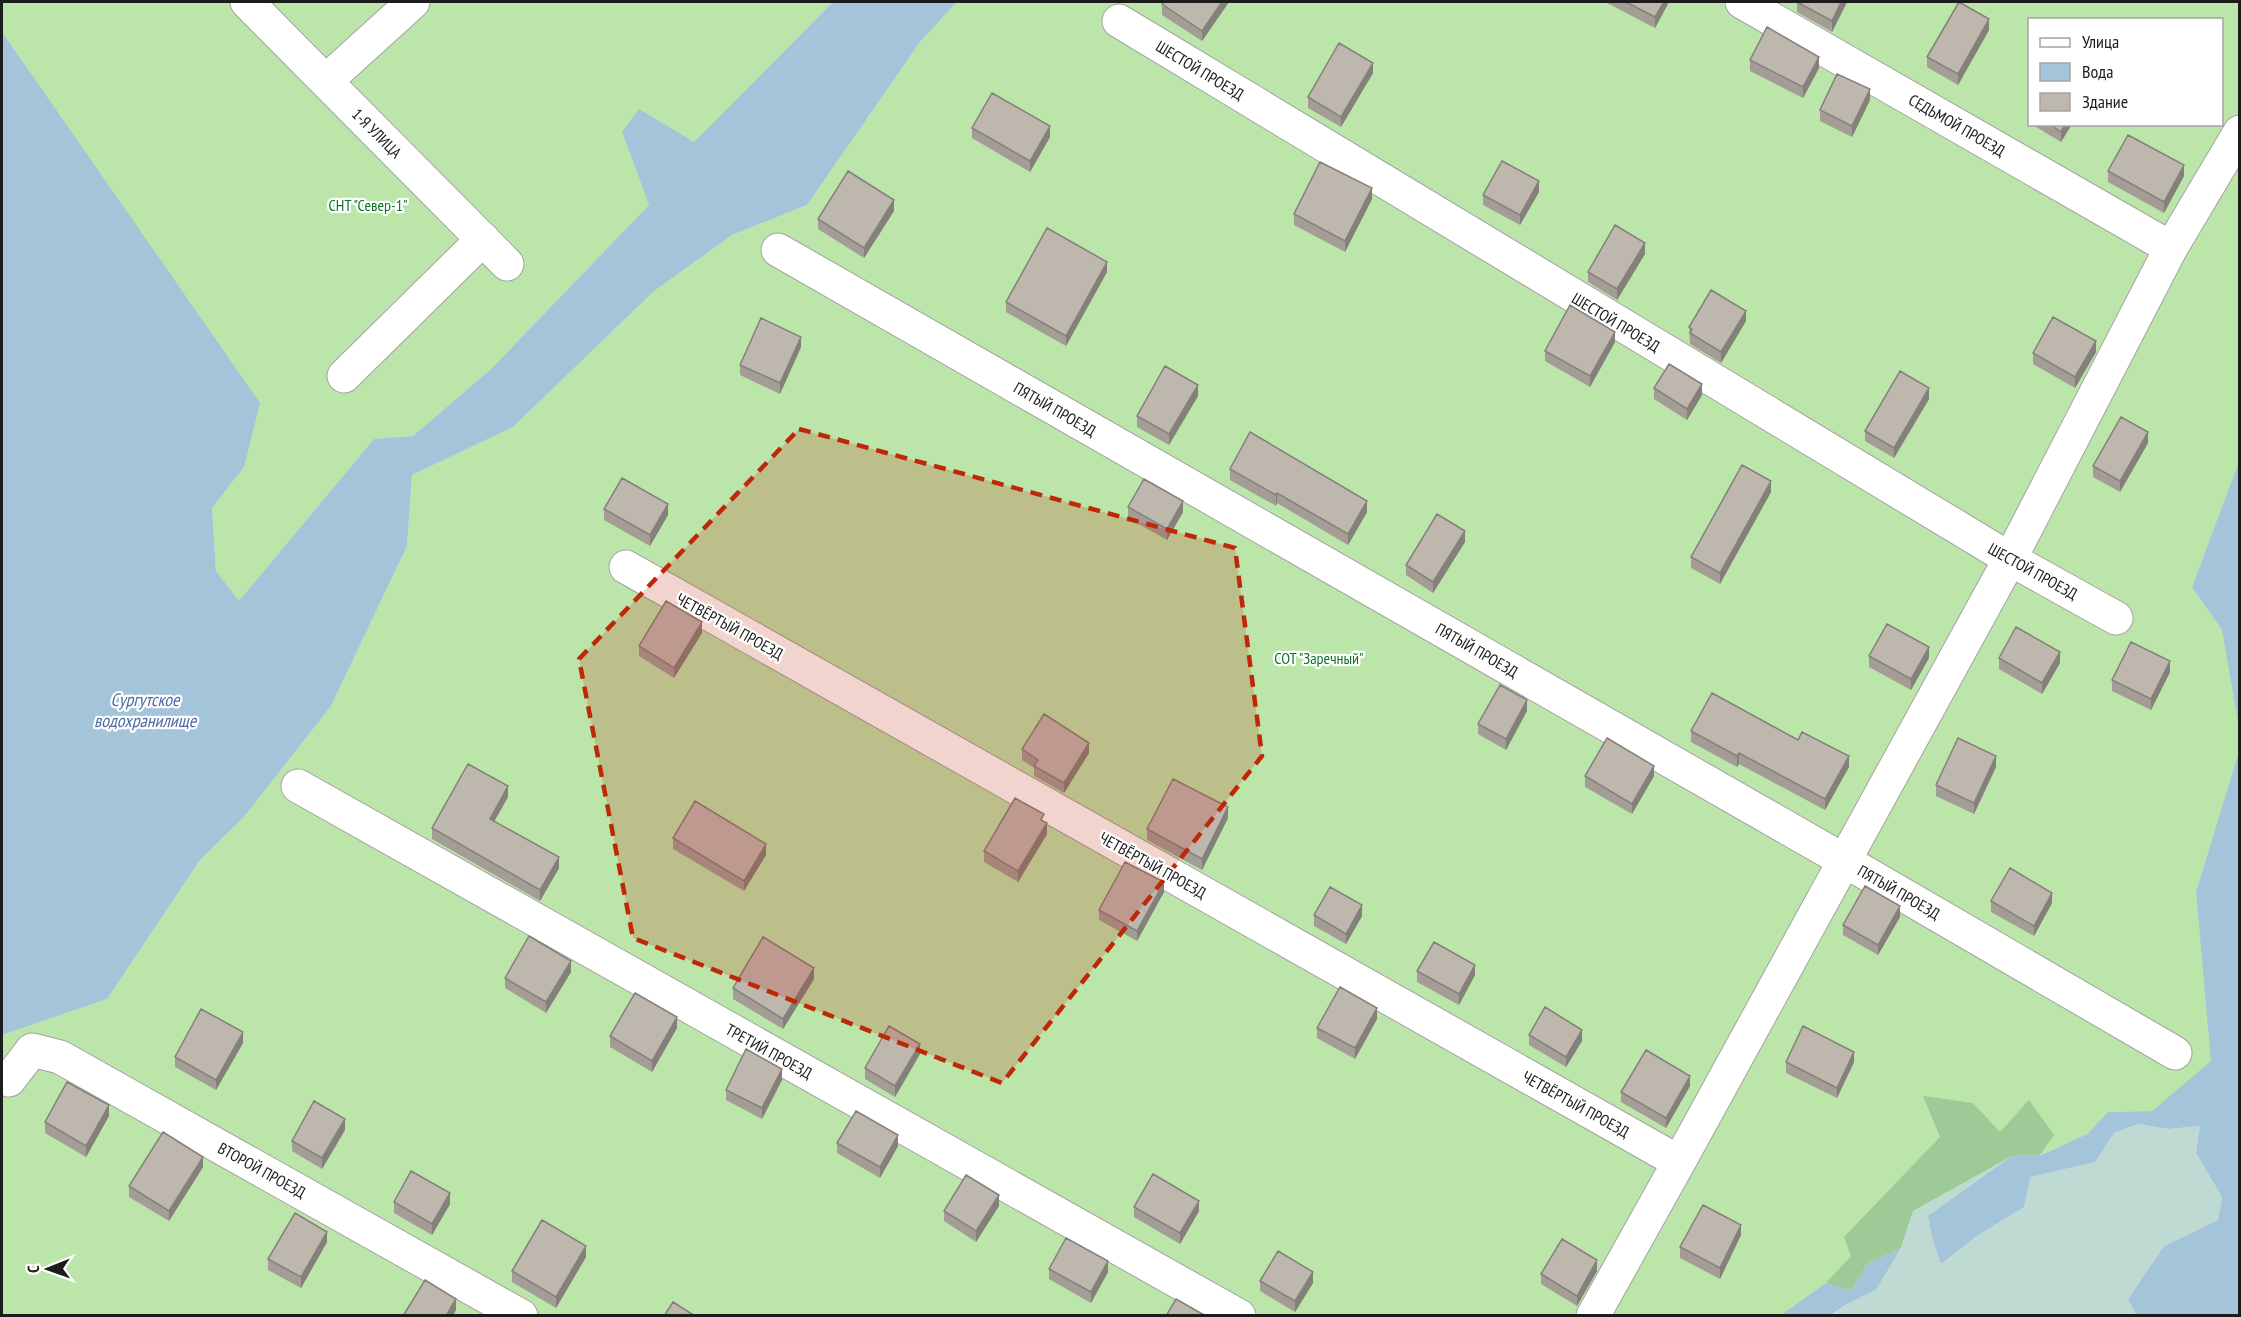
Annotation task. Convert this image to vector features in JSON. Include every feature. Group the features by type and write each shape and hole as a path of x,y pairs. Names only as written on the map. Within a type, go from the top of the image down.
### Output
{"street":[{"name":"1-Я УЛИЦА","path":"247,2 507,264"},
{"path":"326,81 413,2"},
{"name":"СЕДЬМОЙ ПРОЕЗД","path":"1742,2 2171,248"},
{"name":"ШЕСТОЙ ПРОЕЗД","path":"1119,21 2010,559 2116,618"},
{"path":"1593,1316 2010,559 2171,248 2240,132"},
{"path":"344,376 483,239"},
{"name":"ПЯТЫЙ ПРОЕЗД","path":"778,250 1845,861 2175,1053"},
{"name":"ЧЕТВЁРТЫЙ ПРОЕЗД","path":"626,567 1679,1162"},
{"name":"ТРЕТИЙ ПРОЕЗД","path":"298,786 1239,1316"},
{"name":"ВТОРОЙ ПРОЕЗД","path":"9,1080 32,1050 60,1057 521,1316"}],"highlighted area":[{"path":"799,429 1235,548 1262,756 1002,1083 633,938 579,659"}],"green space":[{"name":"СНТ \"Север-1\"","path":"2,2 833,2 694,142 639,110 622,132 649,205 491,369 413,436 374,439 239,601 216,571 212,508 244,467 51,105 2,32"},
{"name":"СОТ \"Заречный\"","path":"957,2 2239,2 2239,461 2192,587 2222,630 2240,727 2239,751 2196,892 2212,1061 2152,1111 2108,1112 2087,1134 2040,1155 1901,1248 1867,1264 1851,1291 1826,1283 1781,1316 2,1315 2,1035 107,999 200,860 244,817 331,706 407,546 412,475 513,427 653,292 732,235 807,205 920,42"},
{"path":"1923,1096 1973,1103 2000,1132 2029,1100 2054,1135 2040,1155 2012,1156 1913,1211 1901,1248 1867,1264 1851,1291 1826,1283 1851,1256 1844,1237 1940,1137"}],"shaded area":[{"path":"2140,1124 2168,1129 2200,1126 2196,1153 2222,1197 2218,1220 2164,1246 2128,1299 2136,1315 1831,1316 1845,1305 1876,1290 1901,1248 1913,1211 2012,1156 1928,1216 1941,1264 1981,1233 2030,1177 2094,1162 2114,1133"}],"water":[{"name":"Сургутское водохранилище","path":"833,2 957,2 920,42 807,205 732,235 653,292 513,427 412,475 407,546 331,706 244,817 200,860 107,999 2,1035 2,32 260,403 244,467 212,508 216,571 239,601 374,439 413,436 491,369 649,205 622,132 639,109 694,142"},
{"path":"2239,461 2239,727 2222,630 2192,587"},
{"path":"2239,751 2239,1315 2136,1315 2128,1299 2164,1246 2218,1220 2222,1197 2196,1153 2200,1126 2168,1129 2139,1124 2114,1133 2095,1162 2030,1177 2024,1207 1981,1233 1941,1264 1928,1216 2012,1156 2041,1155 2087,1134 2108,1112 2152,1111 2211,1061 2196,892"},
{"path":"1901,1248 1876,1290 1845,1305 1831,1315 1781,1315 1826,1283 1851,1291 1867,1264"}],"building":[{"path":"1164,2 1222,2 1202,31 1162,4"},
{"path":"1626,2 1664,2 1655,17"},
{"path":"1797,2 1841,2 1832,21"},
{"path":"1959,2 1989,19 1958,74 1927,57"},
{"path":"1767,27 1819,57 1803,87 1750,60"},
{"path":"1339,43 1373,63 1341,117 1308,97"},
{"path":"1837,74 1870,89 1852,126 1820,110"},
{"path":"992,93 1050,126 1030,161 972,128"},
{"path":"2052,126 2064,126 2061,132"},
{"path":"2128,135 2184,165 2164,202 2108,171"},
{"path":"1502,161 1539,181 1520,215 1483,195"},
{"path":"1320,162 1372,188 1345,241 1294,214"},
{"path":"848,171 894,200 864,248 818,219"},
{"path":"1615,225 1645,243 1617,289 1588,272"},
{"path":"1047,228 1107,262 1066,336 1006,302"},
{"path":"1711,290 1746,311 1721,352 1690,333 1692,329 1689,327"},
{"path":"1570,305 1615,332 1590,376 1545,351"},
{"path":"2053,317 2096,341 2075,377 2033,353"},
{"path":"761,318 801,337 780,383 740,365"},
{"path":"1669,364 1702,384 1687,409 1654,388"},
{"path":"1165,366 1198,385 1169,434 1137,416"},
{"path":"1900,371 1929,388 1894,448 1865,431"},
{"path":"2121,417 2148,432 2120,481 2093,466"},
{"path":"1250,432 1367,501 1348,534 1230,469"},
{"path":"1742,465 1771,481 1720,573 1691,557"},
{"path":"622,478 668,504 650,535 604,509"},
{"path":"1144,479 1183,501 1167,529 1128,507"},
{"path":"1437,514 1465,531 1433,582 1406,565"},
{"path":"666,601 702,622 674,668 639,646"},
{"path":"1887,624 1929,647 1911,679 1869,656"},
{"path":"2016,627 2060,652 2042,683 1999,658"},
{"path":"2131,642 2170,661 2151,699 2112,680"},
{"path":"1500,685 1527,700 1506,739 1478,724"},
{"path":"1712,693 1798,740 1802,732 1849,756 1825,799 1739,753 1737,756 1691,731"},
{"path":"1044,714 1089,743 1064,783 1034,766 1038,760 1022,749"},
{"path":"1607,738 1654,766 1632,804 1585,776"},
{"path":"1958,738 1996,756 1974,803 1936,785"},
{"path":"468,764 508,786 490,819 559,857 540,890 432,828"},
{"path":"1173,779 1228,807 1202,859 1147,829"},
{"path":"1015,798 1044,814 1041,820 1047,823 1018,871 984,851"},
{"path":"695,801 766,844 744,881 673,838"},
{"path":"1125,862 1164,882 1137,931 1099,910"},
{"path":"2010,868 2052,893 2034,926 1991,901"},
{"path":"1865,886 1900,906 1878,945 1843,925"},
{"path":"1330,887 1362,905 1346,934 1314,915"},
{"path":"529,936 571,961 546,1002 505,978"},
{"path":"763,937 814,968 783,1019 733,988"},
{"path":"1434,942 1475,965 1459,994 1417,971"},
{"path":"1340,987 1377,1008 1355,1048 1317,1028"},
{"path":"635,993 677,1017 652,1061 610,1036"},
{"path":"1545,1007 1582,1030 1566,1057 1529,1035"},
{"path":"201,1009 243,1032 216,1080 175,1057"},
{"path":"889,1026 920,1044 895,1086 865,1068"},
{"path":"1803,1026 1854,1052 1837,1088 1786,1062"},
{"path":"746,1049 782,1069 762,1108 726,1090"},
{"path":"1646,1050 1690,1076 1666,1118 1621,1092"},
{"path":"67,1082 109,1105 86,1146 45,1122"},
{"path":"314,1101 345,1119 322,1158 292,1141"},
{"path":"856,1111 898,1135 880,1167 837,1143"},
{"path":"163,1132 203,1157 169,1211 129,1186"},
{"path":"411,1171 450,1193 432,1224 394,1202"},
{"path":"1153,1174 1199,1201 1180,1233 1134,1207"},
{"path":"966,1175 999,1195 976,1231 944,1211"},
{"path":"1703,1205 1741,1225 1720,1268 1680,1247"},
{"path":"295,1213 327,1232 301,1277 268,1259"},
{"path":"542,1220 586,1246 556,1297 512,1271"},
{"path":"1066,1238 1108,1261 1091,1292 1049,1269"},
{"path":"1562,1239 1597,1260 1577,1296 1541,1274"},
{"path":"1278,1251 1313,1272 1295,1301 1260,1281"},
{"path":"425,1280 456,1299 446,1316 403,1316"},
{"path":"1176,1299 1206,1316 1166,1316"},
{"path":"673,1302 695,1316 664,1316"}]}
